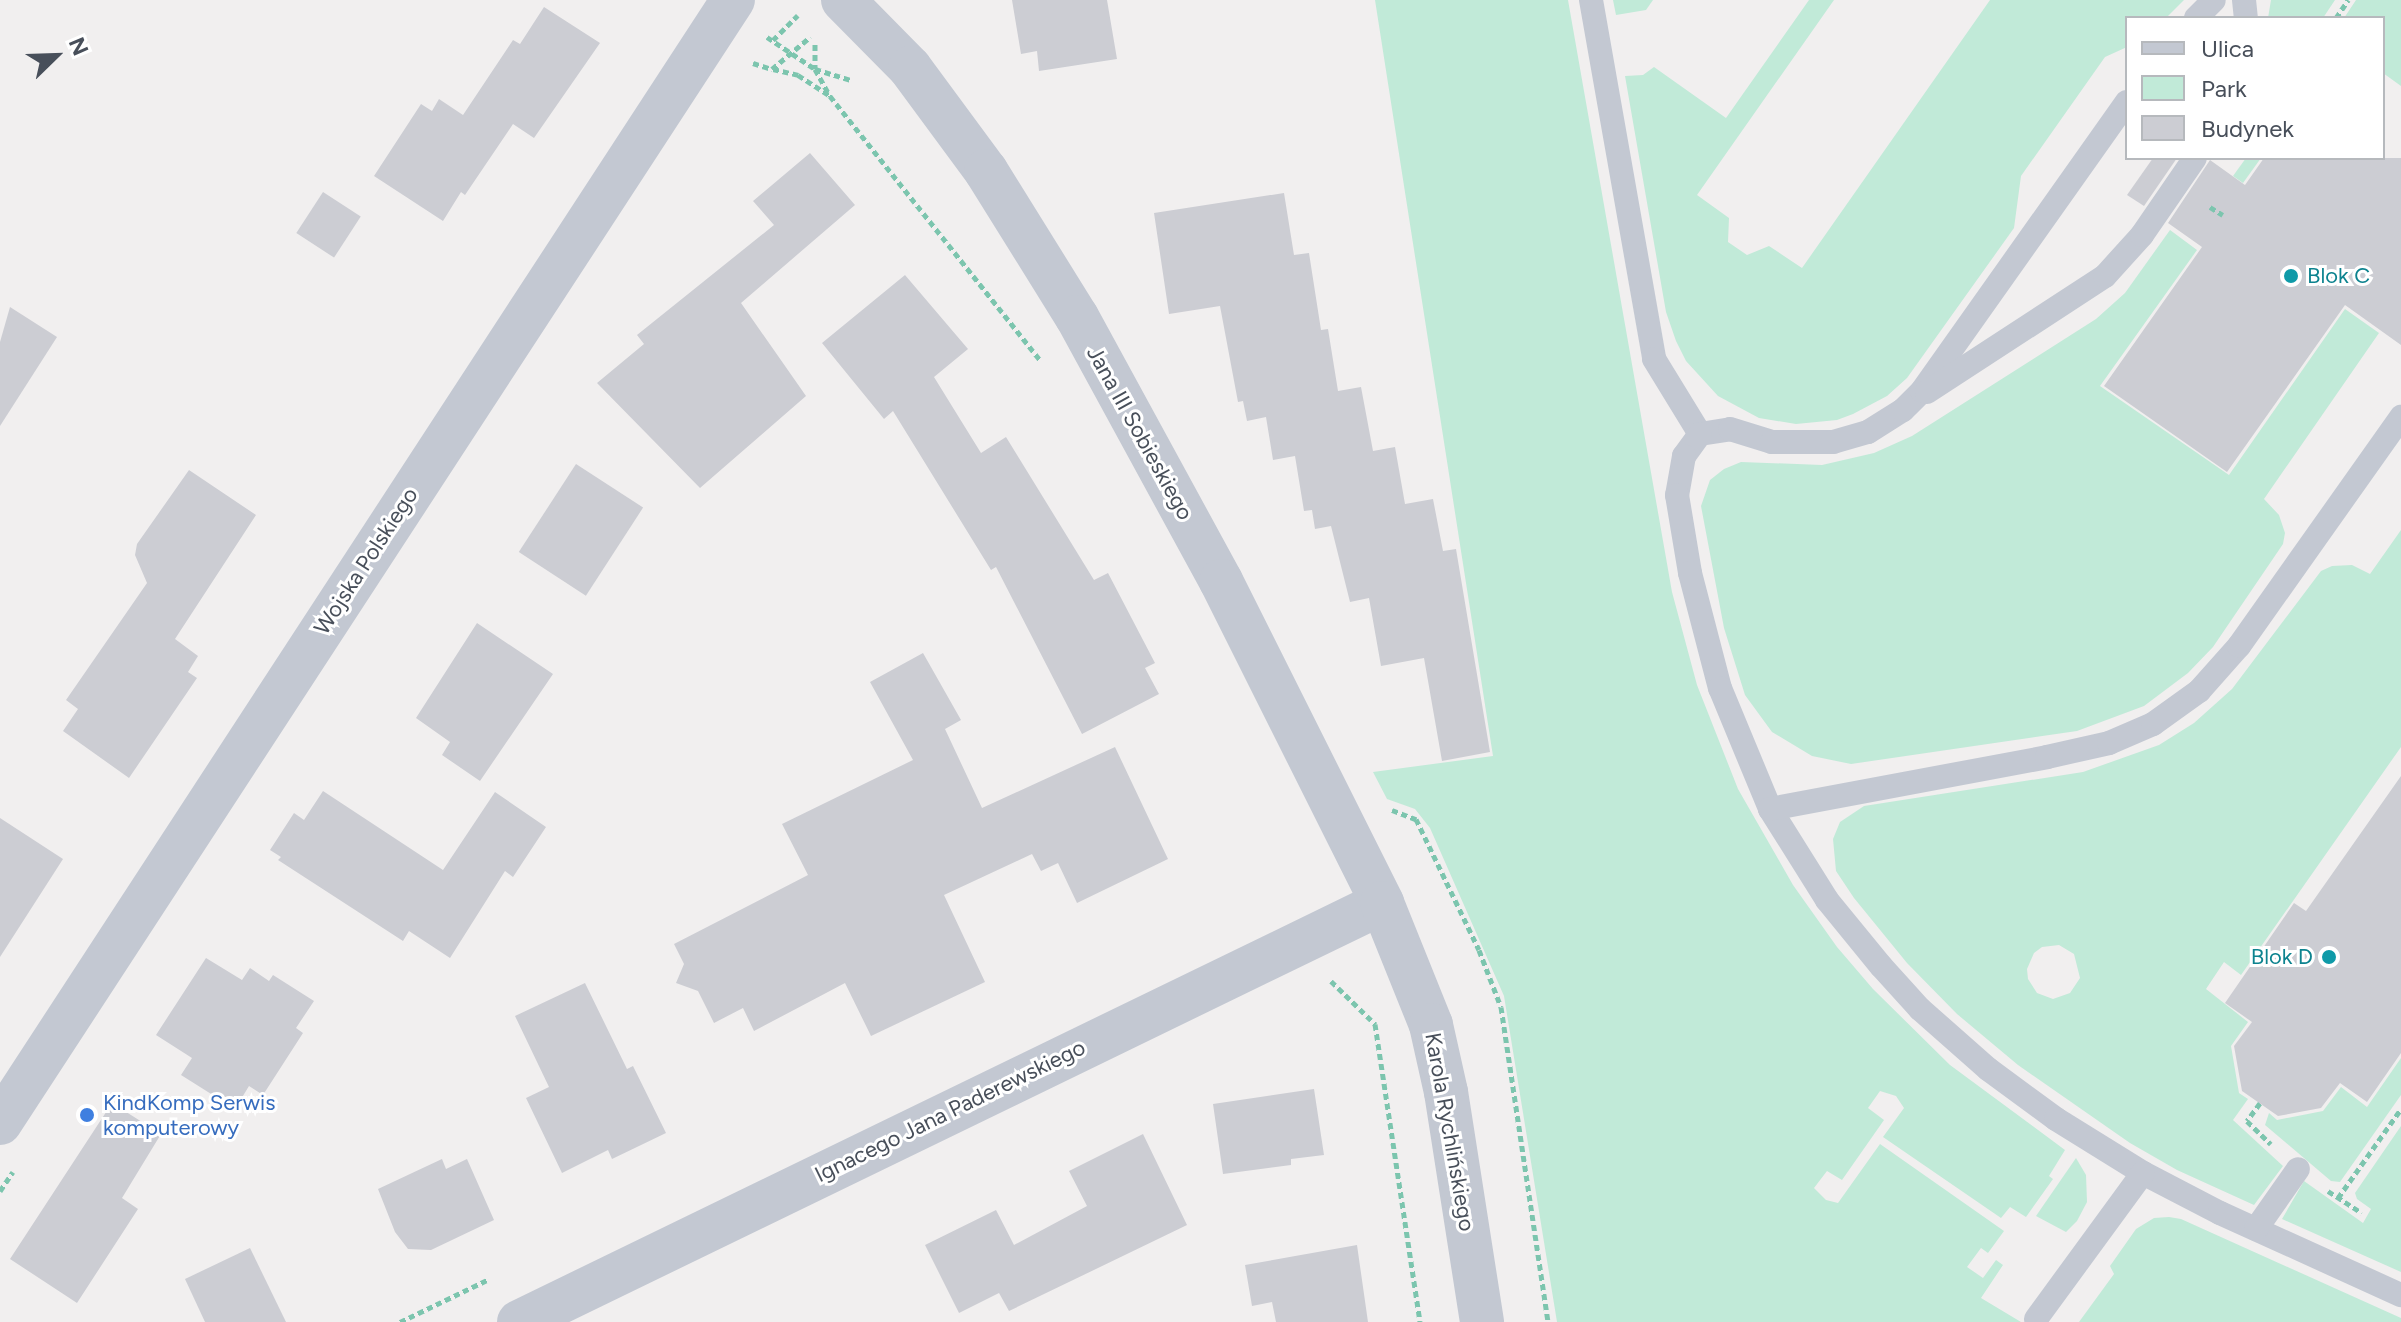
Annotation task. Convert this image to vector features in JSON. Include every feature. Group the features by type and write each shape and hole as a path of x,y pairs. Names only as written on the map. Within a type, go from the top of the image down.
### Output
{"street":[{"name":"Wojska Polskiego","path":"0,1123 733,0"},
{"name":"Jana III Sobieskiego","path":"820,14 920,81 986,171 1077,317 1221,581 1382,903"},
{"name":"Ignacego Jana Paderewskiego","path":"519,1322 1382,903"},
{"name":"Karola Rychlińskiego","path":"1382,903 1431,1025 1446,1092 1482,1322"}],"lane":[{"path":"1591,0 1654,359 1700,434"},
{"path":"2198,16 2214,0"},
{"path":"1915,399 2125,105"},
{"path":"2194,160 2142,235 2105,276 1868,432 1833,442 1772,442 1730,429 1700,434 1684,456 1677,480 1690,573 1720,688 1770,809 1827,900 1920,1009 2000,1077 2056,1119 2143,1173 2401,1295"},
{"path":"1770,809 2047,757 2109,743 2153,724 2199,691 2239,646 2401,417"},
{"path":"2256,1229 2298,1169"},
{"path":"2036,1319 2143,1173"}],"path":[{"path":"773,40 820,14"},
{"path":"772,69 820,14"},
{"path":"742,56 760,68 798,75 830,96"},
{"path":"1311,935 1332,983 1375,1024 1420,1322"},
{"path":"2338,1198 2401,1109"}],"green space":[{"path":"1375,0 1568,0 1672,592 1697,685 1738,789 1793,885 1837,947 1873,989 1950,1065 2065,1150 2049,1176 2053,1179 2026,1217 2010,1207 2001,1218 1883,1137 1904,1108 1896,1096 1880,1091 1868,1108 1884,1120 1842,1180 1827,1171 1814,1188 1826,1200 1838,1203 1880,1144 2004,1231 1988,1253 1981,1248 1967,1267 1983,1278 1996,1260 2003,1265 1981,1298 2021,1322 1557,1322 1504,996 1430,828 1415,809 1387,799 1373,772 1493,756"},
{"path":"1613,0 1653,0 1646,10 1616,15"},
{"path":"1809,0 1834,0 1697,195 1729,218 1728,242 1747,255 1769,246 1802,268 1990,0 2184,0 2168,16 2125,16 2125,48 2105,57 2021,176 2014,228 1907,378 1887,396 1837,420 1796,424 1759,418 1718,396 1686,361 1676,341 1666,312 1625,76 1643,75 1654,67 1726,118"},
{"path":"2271,0 2335,0 2324,16 2268,16"},
{"path":"2356,0 2401,0 2401,86 2385,74 2385,16 2345,16"},
{"path":"2245,160 2260,160 2243,183 2233,176"},
{"path":"2170,230 2197,250 2100,386 2229,475 2345,309 2379,333 2264,499 2279,515 2285,533 2283,544 2213,647 2188,673 2144,706 2077,731 1851,764 1812,756 1772,732 1745,695 1724,628 1701,506 1710,480 1724,469 1741,462 1822,465 1874,453 1912,436 2096,319 2125,293"},
{"path":"2401,530 2401,747 2241,975 2224,962 2206,989 2248,1022 2231,1046 2239,1093 2248,1099 2233,1120 2283,1166 2254,1205 2177,1170 2130,1143 2018,1065 1957,1014 1907,963 1854,898 1836,871 1833,839 1840,822 1864,806 2083,772 2159,745 2194,723 2232,689 2321,571 2332,566 2352,565 2370,574","holes":["2059,945 2074,954 2080,978 2070,993 2053,999 2037,993 2028,979 2027,969 2034,953 2042,947"]},
{"path":"2401,1058 2401,1095 2340,1182 2331,1181 2265,1125 2269,1113 2277,1120 2323,1111 2341,1087 2367,1107"},
{"path":"2401,1126 2401,1272 2282,1219 2304,1181 2363,1223 2371,1209 2357,1199 2355,1193"},
{"path":"2076,1158 2086,1175 2087,1202 2077,1221 2066,1232 2036,1216"},
{"path":"2154,1218 2181,1219 2401,1318 2401,1322 2079,1322 2114,1274 2110,1266 2136,1229"}],"building":[{"path":"1012,0 1107,0 1117,59 1039,71 1037,51 1021,54"},
{"path":"544,7 600,43 534,138 513,124 465,195 461,192 443,221 374,176 421,104 432,111 439,99 463,115 513,40 520,44"},
{"path":"810,153 855,205 741,303 806,396 700,488 597,383 644,344 637,335 774,225 753,201"},
{"name":"Blok C","path":"2401,158 2401,345 2345,305 2227,472 2104,386 2202,247 2168,223 2210,160 2245,185 2263,160"},
{"path":"2152,160 2176,160 2144,206 2127,195"},
{"path":"323,192 361,217 334,258 296,233"},
{"path":"1284,193 1294,255 1309,253 1321,330 1328,329 1338,391 1361,387 1373,451 1395,447 1405,504 1433,499 1443,551 1456,549 1490,752 1442,761 1424,658 1381,666 1369,598 1350,602 1331,526 1315,529 1312,510 1304,511 1295,456 1273,460 1266,417 1247,421 1243,401 1238,402 1220,306 1169,314 1154,213"},
{"path":"905,275 968,349 934,377 981,453 1006,437 1094,580 1108,573 1155,663 1145,668 1159,694 1082,734 996,567 991,570 893,411 884,419 822,343"},
{"path":"10,307 57,337 0,426 0,342"},
{"path":"576,464 643,508 586,596 519,552"},
{"path":"189,470 256,515 175,639 198,656 188,672 197,678 129,778 63,731 78,709 66,700 147,583 135,555 137,544"},
{"path":"477,623 553,674 480,781 442,755 450,742 416,718"},
{"path":"923,653 961,720 945,729 982,808 1115,747 1168,859 1077,903 1058,863 1041,871 1032,854 944,895 985,982 871,1036 845,983 754,1031 743,1008 714,1023 698,991 676,983 684,964 674,944 808,875 782,824 913,760 870,682"},
{"name":"Blok D","path":"2401,776 2401,1053 2367,1102 2340,1083 2321,1108 2278,1116 2242,1091 2234,1046 2252,1022 2225,1003 2294,903 2306,911"},
{"path":"323,791 443,870 495,792 546,827 513,877 505,871 450,958 409,931 403,941 278,860 281,857 270,850 294,813 304,820"},
{"path":"0,818 63,859 0,957"},
{"path":"206,958 242,980 250,968 269,981 273,975 314,1001 296,1028 303,1033 263,1095 249,1086 235,1109 181,1075 192,1058 156,1035"},
{"path":"585,983 627,1069 633,1066 666,1133 612,1159 608,1150 562,1173 526,1098 549,1087 515,1016"},
{"path":"1314,1089 1324,1155 1291,1159 1291,1165 1223,1174 1213,1104"},
{"path":"112,1103 161,1134 122,1198 138,1209 77,1303 10,1259"},
{"path":"1143,1134 1187,1225 1009,1311 999,1293 959,1313 925,1245 996,1210 1014,1245 1087,1206 1069,1171"},
{"path":"442,1159 446,1169 467,1159 494,1220 431,1250 408,1249 395,1232 378,1189"},
{"path":"1357,1245 1368,1322 1276,1322 1272,1302 1252,1306 1245,1265"},
{"path":"250,1248 286,1322 205,1322 185,1279"}],"place":[{"name":"Blok C","path":"2291,276"},
{"name":"Blok D","path":"2329,957"},
{"name":"KindKomp Serwis komputerowy","path":"87,1115"}]}
